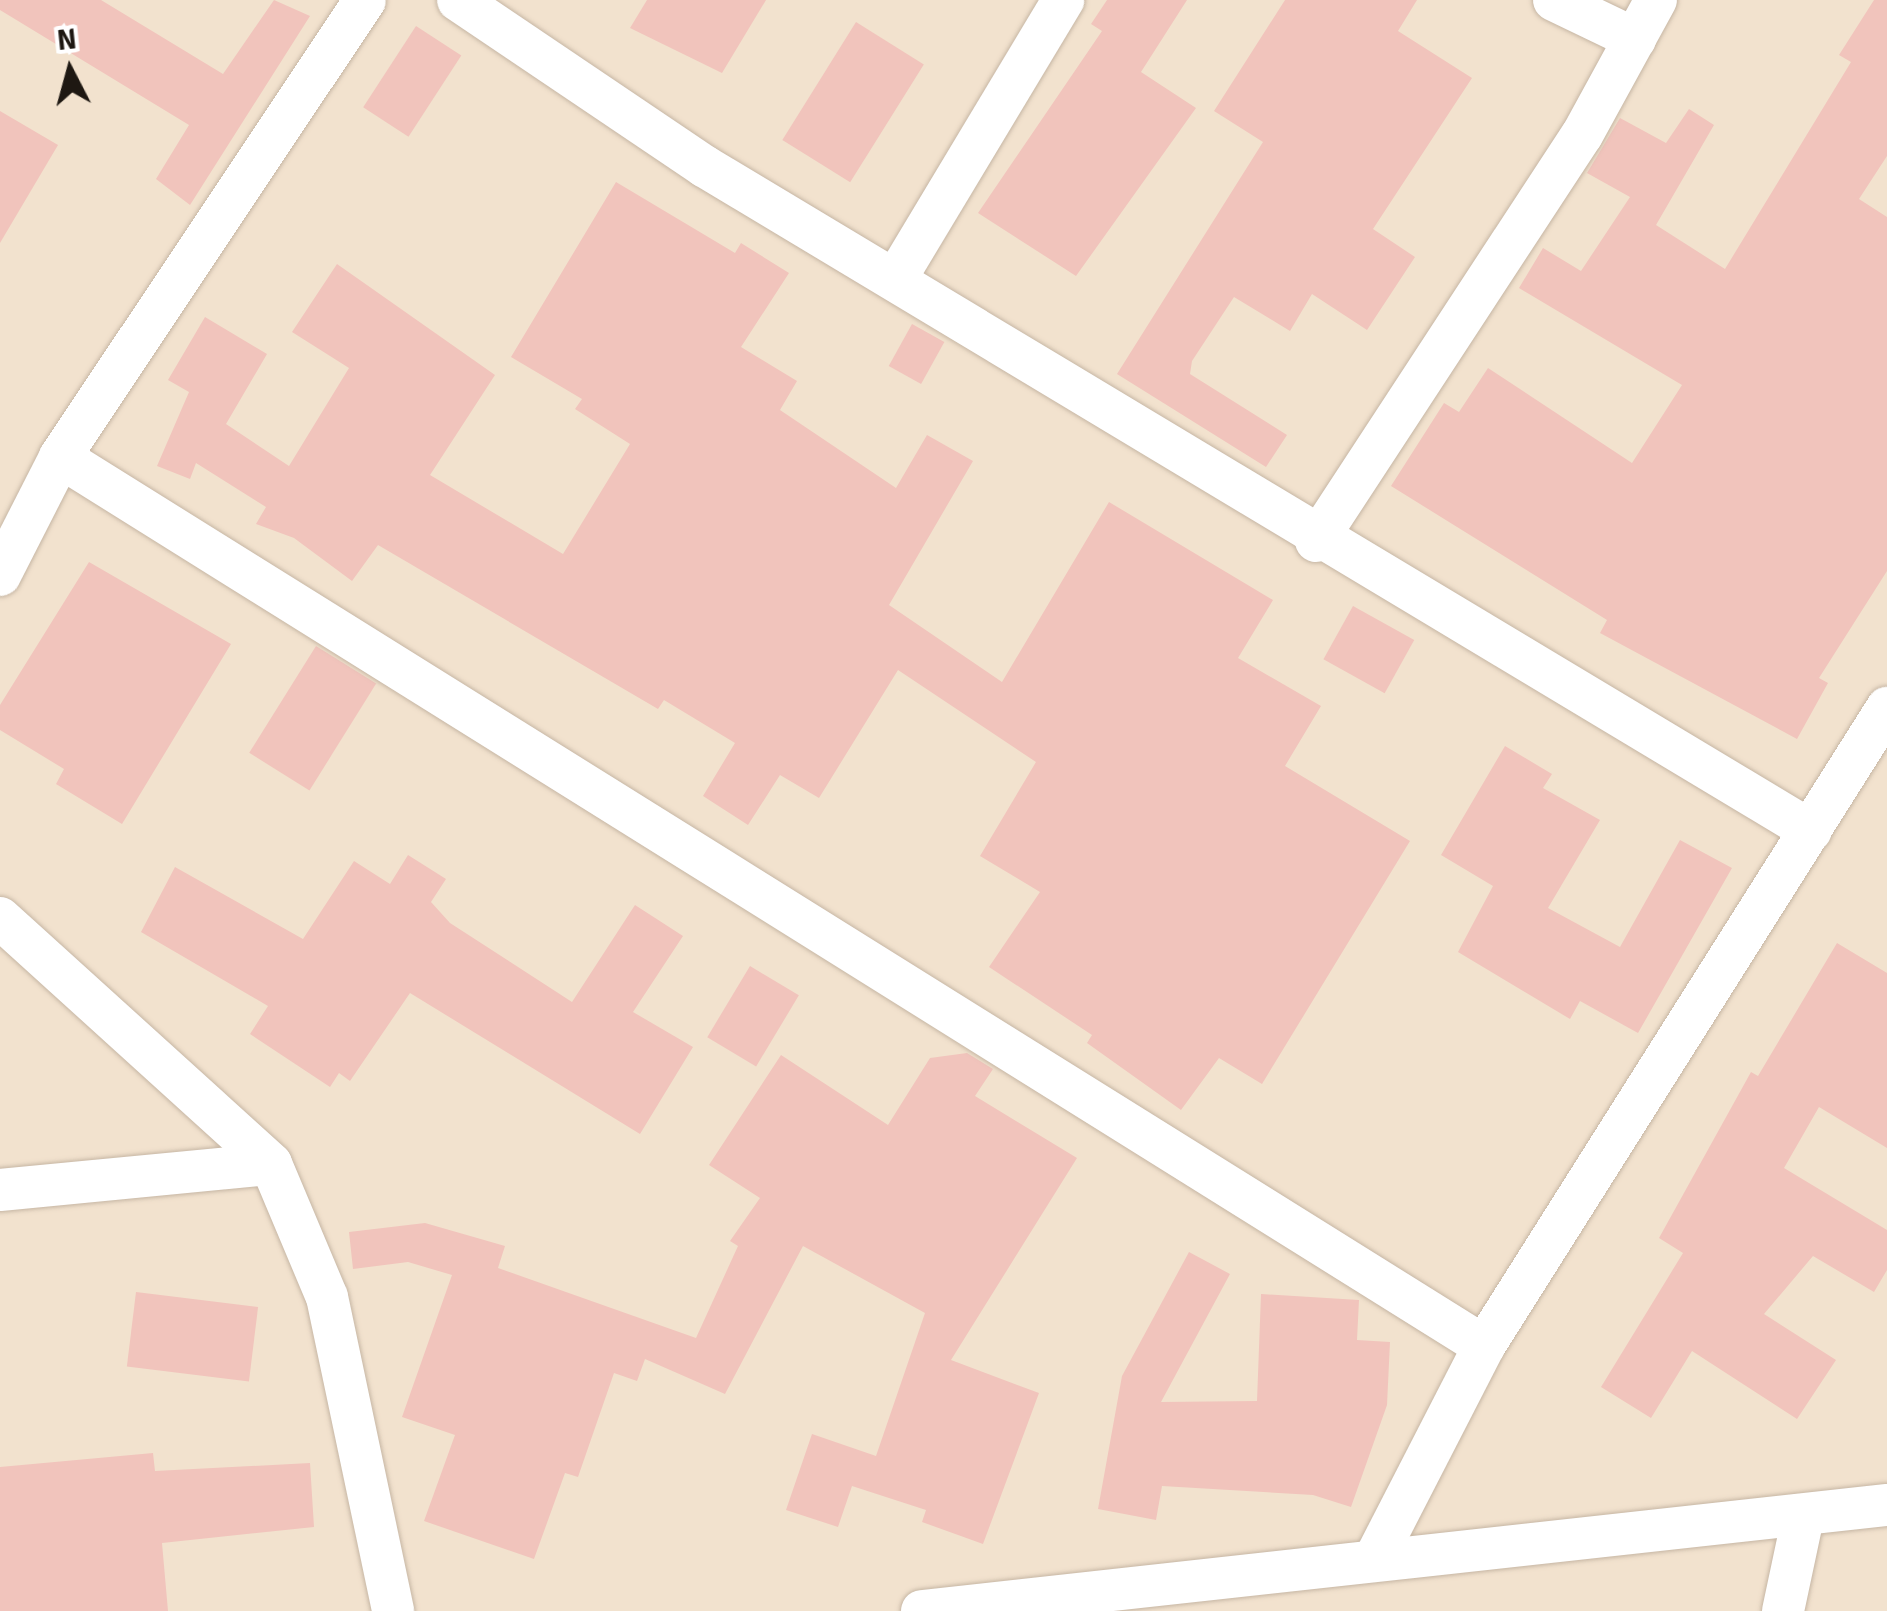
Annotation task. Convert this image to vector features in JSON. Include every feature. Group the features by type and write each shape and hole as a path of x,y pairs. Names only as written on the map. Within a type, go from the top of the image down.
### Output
{"street":[{"path":"0,576 60,457 365,0"},
{"path":"458,0 704,166 898,275 1316,541 1812,831"},
{"path":"898,275 1063,0"},
{"path":"1554,0 1635,38"},
{"path":"1316,541 1656,0"},
{"path":"60,457 1484,1346"},
{"path":"1377,1554 1484,1346 1887,708"},
{"path":"0,918 271,1164 326,1296 394,1611"},
{"path":"0,1190 271,1164"},
{"path":"922,1611 1377,1554 1803,1518 1887,1505"},
{"path":"1783,1611 1803,1518"}],"building":[{"path":"0,0 101,0 223,74 274,0 310,16 190,205 156,179 189,125 0,10"},
{"path":"647,0 766,0 722,73 630,28"},
{"path":"1107,0 1187,0 1141,72 1196,108 1076,276 978,213 1102,31 1091,24"},
{"path":"1285,0 1417,0 1398,31 1472,78 1373,229 1415,257 1367,330 1312,294 1290,331 1234,297 1192,361 1190,374 1287,435 1266,467 1117,374 1263,142 1214,111"},
{"path":"1874,0 1887,0 1887,156 1859,199 1887,217 1887,571 1819,678 1828,683 1797,739 1600,633 1607,620 1391,486 1444,403 1459,412 1488,368 1632,463 1682,385 1519,288 1543,248 1581,271 1630,197 1587,173 1620,118 1666,143 1689,109 1714,125 1656,225 1725,269 1851,62 1839,55"},
{"path":"856,22 924,64 850,182 782,140"},
{"path":"416,26 461,55 408,137 363,107"},
{"path":"0,111 58,145 0,243"},
{"path":"616,182 735,253 741,243 789,273 741,347 797,381 780,410 896,488 927,435 973,461 889,605 1002,682 1109,502 1273,600 1238,658 1321,706 1285,766 1410,841 1262,1084 1219,1058 1181,1110 1087,1043 1092,1035 989,967 1040,892 980,856 1036,762 898,670 819,798 780,775 748,825 703,796 735,743 664,700 658,709 378,545 352,581 294,538 256,524 266,507 196,463 190,479 157,466 189,392 168,380 205,317 267,354 226,424 289,466 349,368 292,332 337,264 495,375 430,475 563,554 630,444 575,409 582,399 511,357"},
{"path":"912,324 944,342 921,384 889,366"},
{"path":"89,562 231,644 122,824 56,784 64,769 0,730 0,705"},
{"path":"1353,606 1414,640 1385,693 1323,659"},
{"path":"316,646 376,684 309,790 249,753"},
{"path":"1505,746 1552,774 1543,788 1600,820 1548,908 1620,947 1680,840 1732,868 1638,1033 1580,1001 1570,1019 1458,952 1493,886 1441,855"},
{"path":"408,855 446,879 431,902 450,923 572,1002 635,905 683,936 633,1012 693,1047 640,1134 410,993 350,1081 339,1073 330,1087 250,1034 268,1006 141,932 175,867 303,939 354,861 390,884"},
{"path":"1837,943 1887,973 1887,1148 1819,1107 1784,1168 1887,1230 1887,1270 1874,1292 1813,1256 1764,1314 1836,1360 1797,1419 1692,1351 1651,1418 1601,1387 1683,1253 1659,1238 1751,1072 1758,1076"},
{"path":"750,966 799,995 756,1067 707,1037"},
{"path":"967,1053 993,1069 975,1096 1077,1158 951,1360 1039,1393 983,1544 922,1522 926,1510 852,1486 838,1527 786,1510 812,1434 876,1456 925,1313 803,1246 725,1394 645,1359 637,1381 614,1373 578,1477 565,1473 534,1559 424,1521 455,1435 402,1417 452,1275 408,1262 353,1269 349,1232 425,1223 505,1246 498,1268 696,1338 738,1246 730,1241 760,1198 709,1165 781,1055 888,1125 930,1058"},
{"path":"1189,1252 1230,1274 1161,1402 1257,1401 1261,1294 1359,1300 1357,1340 1390,1342 1387,1405 1351,1507 1313,1495 1162,1486 1156,1520 1098,1509 1122,1376"},
{"path":"136,1292 258,1307 249,1381 127,1366"},
{"path":"153,1453 155,1471 310,1463 314,1527 162,1543 168,1611 0,1611 0,1467"}]}
